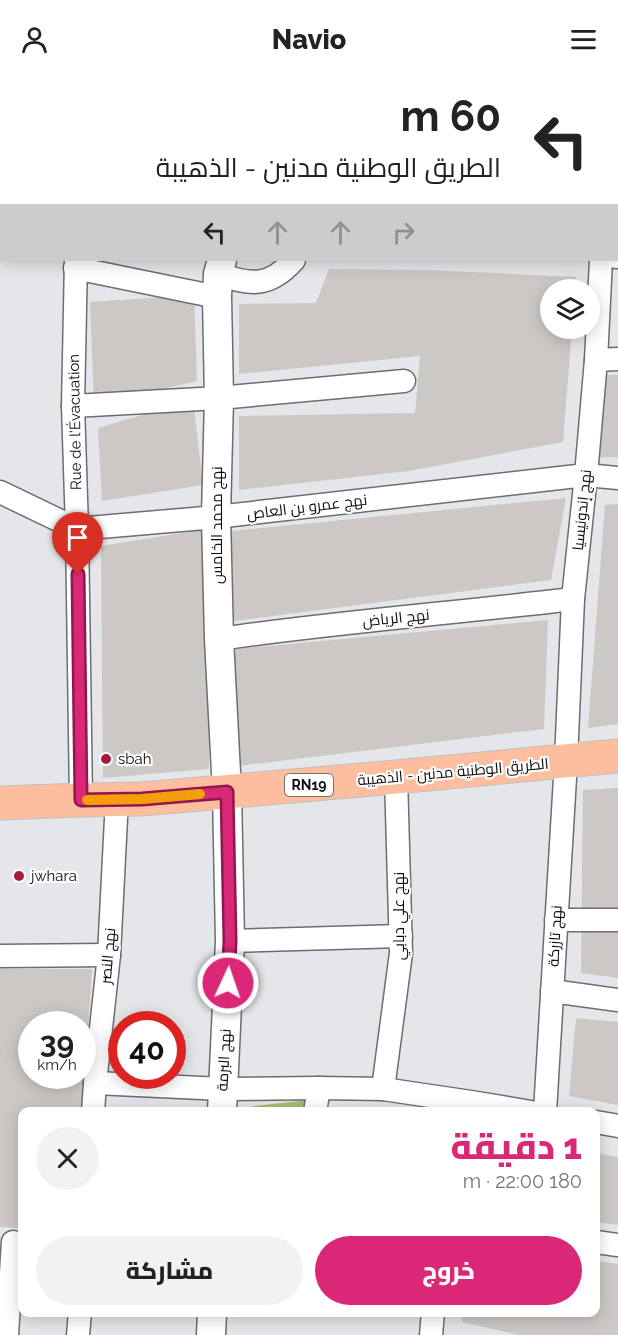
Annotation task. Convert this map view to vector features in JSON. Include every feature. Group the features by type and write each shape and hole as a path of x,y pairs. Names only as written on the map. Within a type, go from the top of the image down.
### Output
{"main road":[{"name":"الطريق الوطنية مدنين - الذهيبة","path":"0,803 142,799 618,756"}],"street":[{"path":"76,264 219,277 244,282 264,282 293,261"},
{"name":"نهج إندونيسيا","path":"566,761 573,599 586,475 607,359 601,261"},
{"name":"Rue de l'Évacuation","path":"76,264 73,406 81,800"},
{"name":"نهج محمد الخامس","path":"219,277 216,517 219,639 227,792"},
{"path":"73,406 219,399 404,381"},
{"name":"نهج عمرو بن العاص","path":"77,529 216,517 586,475 618,478"},
{"path":"0,492 77,529"},
{"name":"نهج الرياض","path":"219,639 282,630 573,599"},
{"name":"نهج تازركة","path":"545,1107 566,761"},
{"name":"نهج علي دبابي","path":"383,1089 401,953 396,777"},
{"name":"نهج البرمة","path":"222,1100 230,941 227,792"},
{"name":"نهج النصر","path":"96,1074 109,956 117,800"},
{"path":"556,920 618,920"},
{"path":"230,941 401,936"},
{"path":"0,956 109,956"},
{"path":"552,991 618,1000"},
{"path":"96,1083 222,1100 319,1088 383,1089 470,1106"},
{"path":"316,1107 319,1088"},
{"name":"نهج النصر","path":"93,1107 95,1089"},
{"path":"600,1123 618,1126"},
{"path":"7,1335 12,1242"},
{"path":"600,1243 618,1245"},
{"path":"78,1335 80,1317"},
{"path":"211,1335 212,1317"},
{"path":"431,1335 433,1317"}],"green space":[{"path":"309,1100 308,1107 253,1106"}],"building":[{"path":"329,269 429,270 576,277 576,279 540,279 540,339 571,339 563,442 409,471 239,490 239,416 415,413 420,356 239,374 239,304 316,303"},
{"path":"194,295 197,381 94,405 90,302"},
{"path":"594,375 618,375 618,457 587,458"},
{"path":"193,400 203,485 102,501 98,428"},
{"path":"566,498 551,580 234,621 230,531"},
{"path":"618,504 618,724 588,728 605,505"},
{"path":"207,529 209,769 103,778 101,546"},
{"path":"548,620 544,729 238,766 234,649"},
{"path":"618,788 618,978 581,973 583,790"},
{"path":"0,969 92,969 89,1011 18,1011 18,1089 84,1089 83,1107 18,1107 18,1228 0,1227"},
{"path":"576,1018 618,1022 618,1105 569,1096"},
{"path":"600,1154 618,1157 618,1225 600,1223"},
{"path":"600,1262 618,1264 618,1335 519,1335 462,1322 462,1317 600,1317"}],"slow traffic":[{"path":"87,800 142,799 200,794"}],"place":[{"name":"sbah","path":"106,759"},
{"name":"jwhara","path":"19,876"}],"route":[{"path":"78,574 81,800 142,799 227,792 230,941 228,983"}]}
